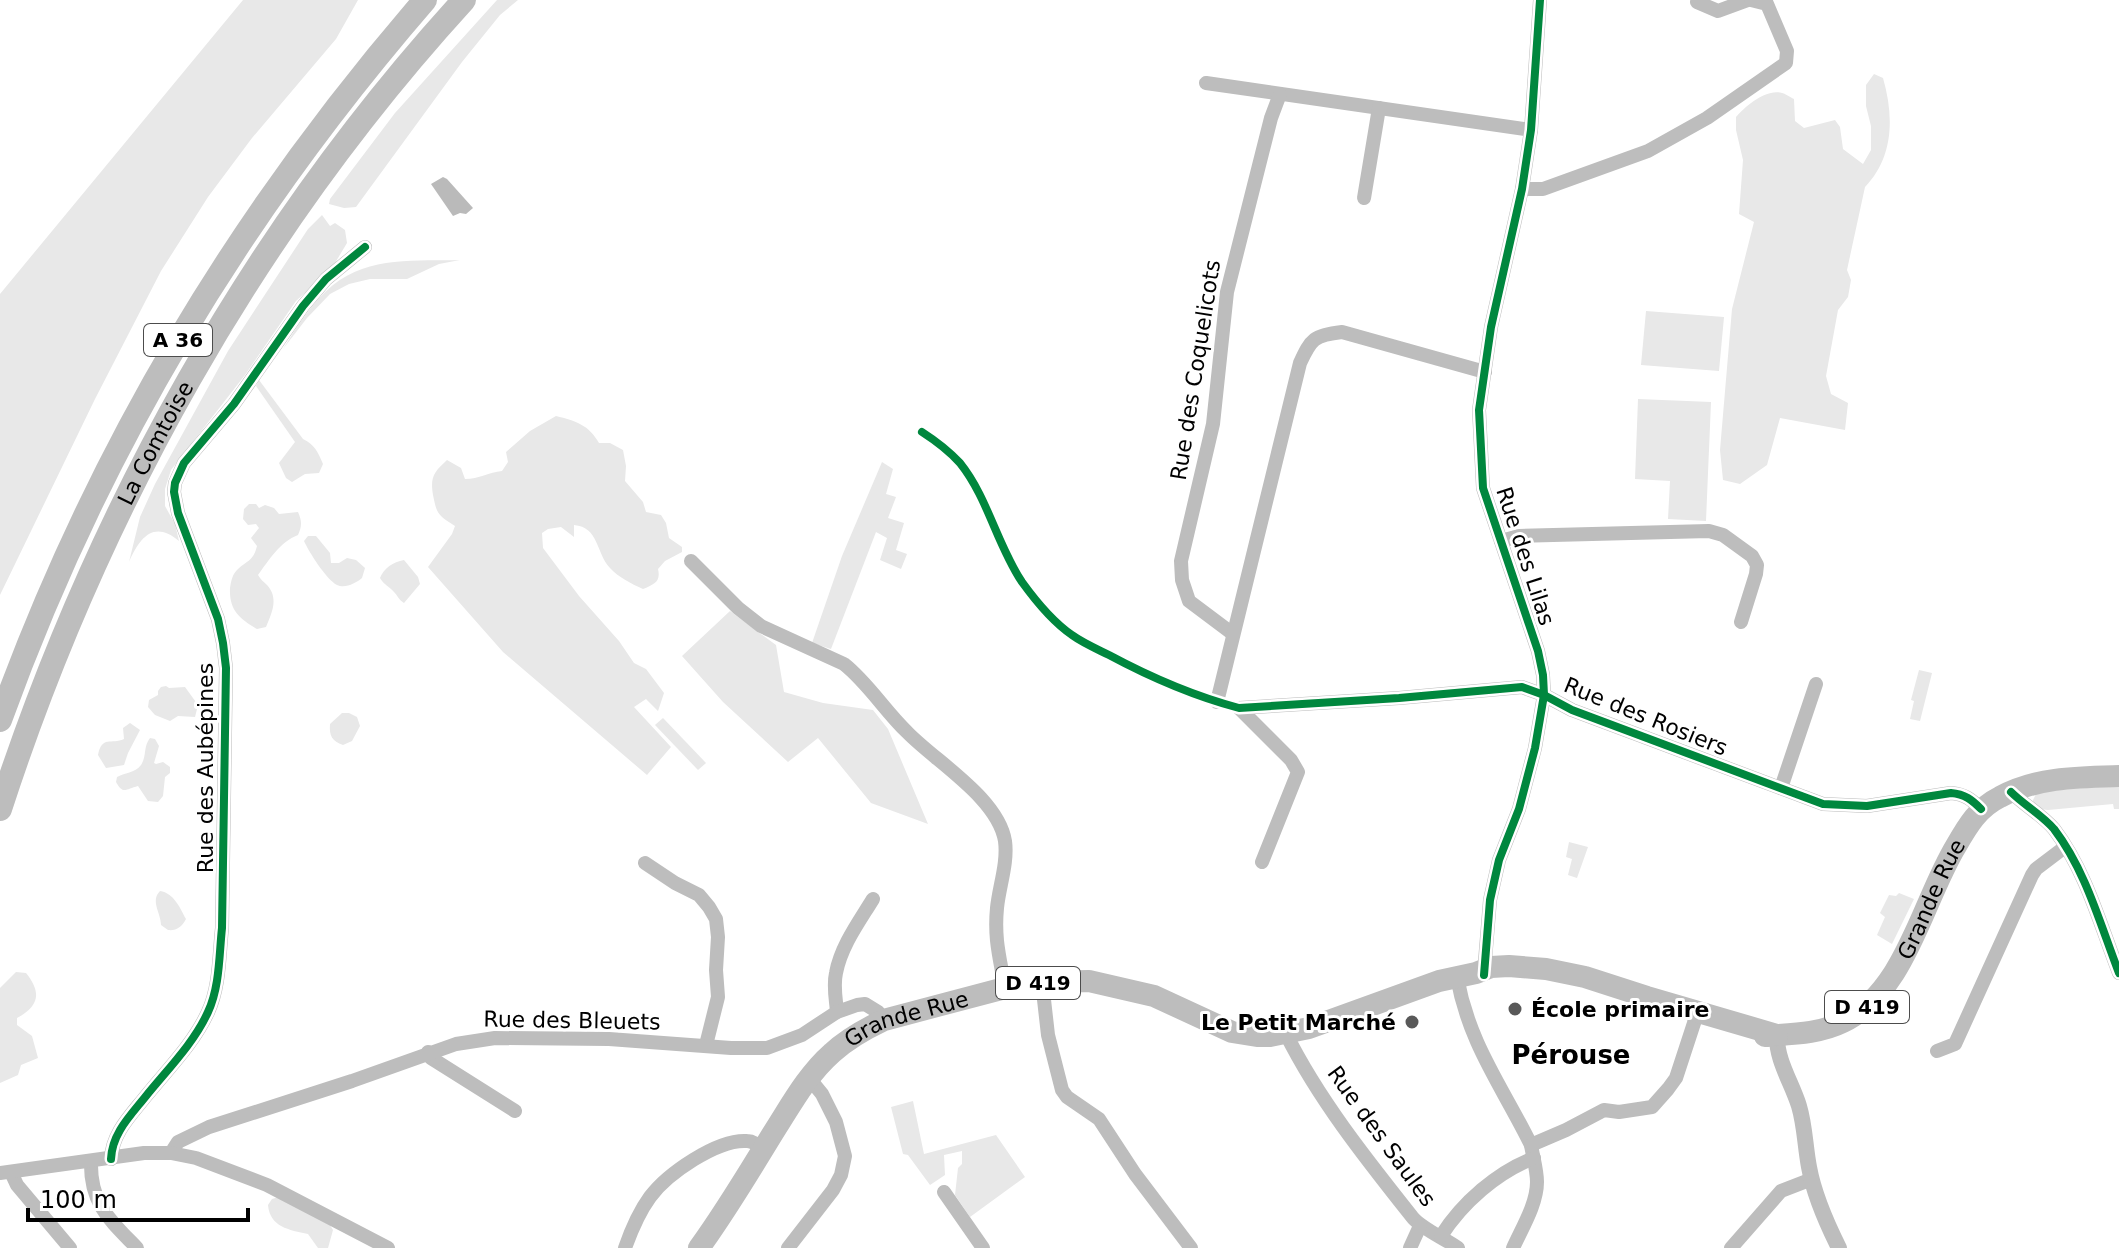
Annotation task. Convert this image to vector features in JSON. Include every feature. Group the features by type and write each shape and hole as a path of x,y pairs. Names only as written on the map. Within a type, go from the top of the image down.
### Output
{"highway":[{"name":"La Comtoise","path":"0,720 31,637 75,536 121,442 174,347 270,196 346,94 425,0"},
{"name":"La Comtoise","path":"0,809 41,695 95,562 138,473 207,348 326,169 392,84 464,0"}],"main road":[{"name":"Grande Rue","path":"699,1248 809,1078 847,1040 884,1020 1005,988 1070,981 1103,983 1154,996 1232,1032 1257,1036 1286,1034 1403,993 1501,966 1524,966 1585,977 1777,1035 1810,1032 1843,1022 1868,1006 1890,979 1947,861 1981,809 2011,792 2046,780 2119,776"},
{"path":"1475,974 1579,987 1758,1036 1777,1035"}],"street":[{"name":"Rue des Lilas","path":"1532,1152 1466,1017 1499,860 1519,809 1535,748 1544,695 1538,651 1483,488 1479,410 1491,327 1522,189 1531,130 1540,0"},
{"path":"1522,189 1543,189 1648,151 1707,118 1786,63 1787,51 1767,4 1750,0 1718,11 1697,2"},
{"path":"1206,83 1531,130"},
{"name":"Rue des Coquelicots","path":"1233,634 1189,601 1182,580 1181,561 1213,424 1227,292 1271,118 1280,94"},
{"path":"1364,198 1379,108"},
{"name":"Rue des Aubépines","path":"111,1159 115,1138 208,1012 215,992 222,928 226,668 218,619 186,537 174,492 178,475 184,463 234,404 303,306 326,279 365,247"},
{"path":"1217,702 1300,363 1309,343 1325,334 1342,332 1485,372"},
{"path":"1501,541 1519,536 1709,531 1723,535 1752,556 1757,565 1741,622"},
{"path":"691,561 738,608 761,626 844,664 856,673 910,736 960,777 990,810 1005,839 996,942 1005,988"},
{"path":"1781,788 1816,684"},
{"name":"Rue des Rosiers","path":"1262,862 1298,772 1291,760 1239,708 1522,687 1572,710 1823,804 1867,806 1960,794 1969,797 1981,809"},
{"path":"2011,792 2053,828 2081,872 2119,973"},
{"path":"1937,1051 1955,1044 2032,875 2065,847"},
{"path":"645,863 699,895 716,919 718,997 706,1045"},
{"path":"837,1012 836,970 849,939 873,899"},
{"path":"1042,982 1048,1035 1062,1090 1067,1097 1099,1119 1135,1174 1191,1248"},
{"name":"Rue des Bleuets","path":"171,1153 178,1142 209,1127 456,1044 495,1038 609,1039 767,1048 802,1035 837,1012 857,1005 865,1004 884,1020"},
{"path":"1441,1236 1450,1221 1472,1199 1566,1130 1604,1110 1619,1112 1652,1107 1668,1089 1682,1061 1695,1020"},
{"name":"Rue des Saules","path":"1286,1034 1314,1083 1420,1226 1458,1248"},
{"path":"1777,1035 1782,1061 1804,1124 1812,1179 1839,1248"},
{"path":"428,1052 431,1058 515,1111"},
{"path":"788,1248 833,1190 841,1175 845,1156 836,1122 822,1094 809,1078"},
{"path":"625,1248 647,1201 675,1172 727,1144 747,1141 763,1149"},
{"path":"1513,1248 1536,1192 1532,1152"},
{"path":"6,1172 144,1153 171,1153 196,1158 267,1185 388,1248"},
{"path":"91,1162 93,1189 98,1201 109,1220 137,1248"},
{"path":"6,1172 70,1248"},
{"path":"1731,1248 1781,1191 1812,1179"},
{"path":"944,1192 983,1248"},
{"path":"1410,1248 1420,1226"}],"shaded area":[{"path":"243,0 358,0 336,39 252,138 208,197 161,271 0,595 0,294"},
{"path":"497,0 518,0 500,15 462,62 356,207 329,204 395,113"},
{"path":"1874,74 1883,78 1887,92 1889,136 1882,163 1865,187 1847,270 1851,280 1848,297 1838,310 1826,376 1831,394 1848,403 1845,430 1780,418 1767,465 1740,484 1723,480 1720,450 1732,309 1754,222 1739,214 1743,160 1736,117 1763,95 1783,93 1794,99 1795,121 1804,128 1835,120 1840,127 1843,149 1863,164 1871,150 1866,85"},
{"path":"443,177 473,208 466,214 453,216 431,184"},
{"path":"322,215 330,226 335,223 345,230 347,243 332,268 296,301 245,375 171,470 165,489 165,506 175,524 179,541 162,532 149,534 138,545 129,562 140,517 155,484 228,351 308,229"},
{"path":"460,260 439,264 407,279 370,279 349,284 330,294 283,349 318,299 347,276 362,269 394,262"},
{"path":"1646,311 1724,317 1719,371 1641,365"},
{"path":"259,380 303,439 316,449 323,464 319,473 305,474 292,482 286,478 279,463 295,442 256,386"},
{"path":"1638,399 1711,402 1706,521 1668,519 1670,481 1635,479"},
{"path":"556,416 581,425 599,443 610,443 623,450 625,481 643,502 646,512 661,515 669,538 682,547 682,552 665,561 658,569 656,582 643,589 610,568 588,530 574,525 574,537 561,527 542,533 543,548 579,596 634,663 646,669 664,693 658,711 646,699 634,707 671,747 647,775 503,652 428,567 455,526 439,514 436,507 432,484 439,468 447,460 461,468 465,479 502,471 508,462 506,452 530,431"},
{"path":"882,462 893,469 886,494 896,497 888,518 904,523 896,550 907,554 901,569 880,560 887,538 876,532 831,649 812,643 842,556"},
{"path":"249,504 274,508 279,514 298,512 301,524 298,535 280,547 258,575 271,590 274,600 266,627 257,629 236,613 230,596 234,574 252,558 257,546 251,538 259,528 256,524 248,525 243,519 244,509"},
{"path":"308,536 316,536 330,553 331,563 347,558 356,560 365,568 362,578 347,586 333,582 306,546 304,541"},
{"path":"404,560 420,584 404,603 380,578 389,566"},
{"path":"730,611 776,645 784,692 823,703 873,710 888,729 928,824 871,803 818,738 788,762 723,702 682,656"},
{"path":"1919,670 1932,673 1920,721 1910,719 1914,701 1911,700"},
{"path":"161,687 185,687 198,705 195,717 178,716 170,721 155,715 148,707 149,700 158,695"},
{"path":"342,713 357,717 360,726 352,741 343,745 332,738 330,728 330,724"},
{"path":"663,718 706,763 698,770 655,725"},
{"path":"130,723 140,730 124,765 106,768 98,755 102,745 124,739 123,728"},
{"path":"150,738 155,739 159,746 154,763 163,762 170,767 170,773 165,777 163,796 158,802 148,801 138,786 123,790 116,782 117,777 139,768"},
{"path":"2119,783 2119,809 2114,809 2113,804 2048,810 2039,809 2032,802 2037,792"},
{"path":"1569,842 1588,847 1577,878 1568,875 1572,859 1566,857"},
{"path":"160,891 173,898 186,919 176,929 168,930 161,925 156,903"},
{"path":"1899,893 1914,899 1892,944 1877,935 1885,917 1880,913 1889,895"},
{"path":"16,972 26,973 36,993 34,1004 17,1018 17,1025 32,1036 38,1058 21,1065 18,1075 0,1083 0,988"},
{"path":"913,1101 924,1154 996,1135 1025,1177 970,1217 955,1195 962,1151 944,1155 945,1175 930,1185 908,1155 903,1154 891,1107"},
{"path":"279,1197 330,1225 333,1230 328,1248 318,1248 308,1234 288,1229 272,1218 268,1205 272,1199"}],"cycle path":[{"path":"1484,975 1490,900 1499,860 1519,809 1535,748 1544,695 1538,651 1483,488 1479,410 1491,327 1522,189 1531,130 1540,0"},
{"path":"111,1159 123,1125 180,1056 208,1012 215,992 219,960 226,668 218,619 178,513 175,483 184,463 234,404 303,306 326,279 365,247"},
{"path":"922,432 951,454 970,477 1013,568 1058,624 1081,641 1205,698 1239,708 1522,687 1572,710 1823,804 1867,806 1951,793 1968,798 1981,809"},
{"path":"2011,792 2049,824 2065,845 2091,898 2119,973"}],"place":[{"name":"École primaire","path":"1515,1009"},
{"name":"Le Petit Marché","path":"1412,1022"}],"district":[{"name":"Pérouse","path":"1571,1055"}]}
